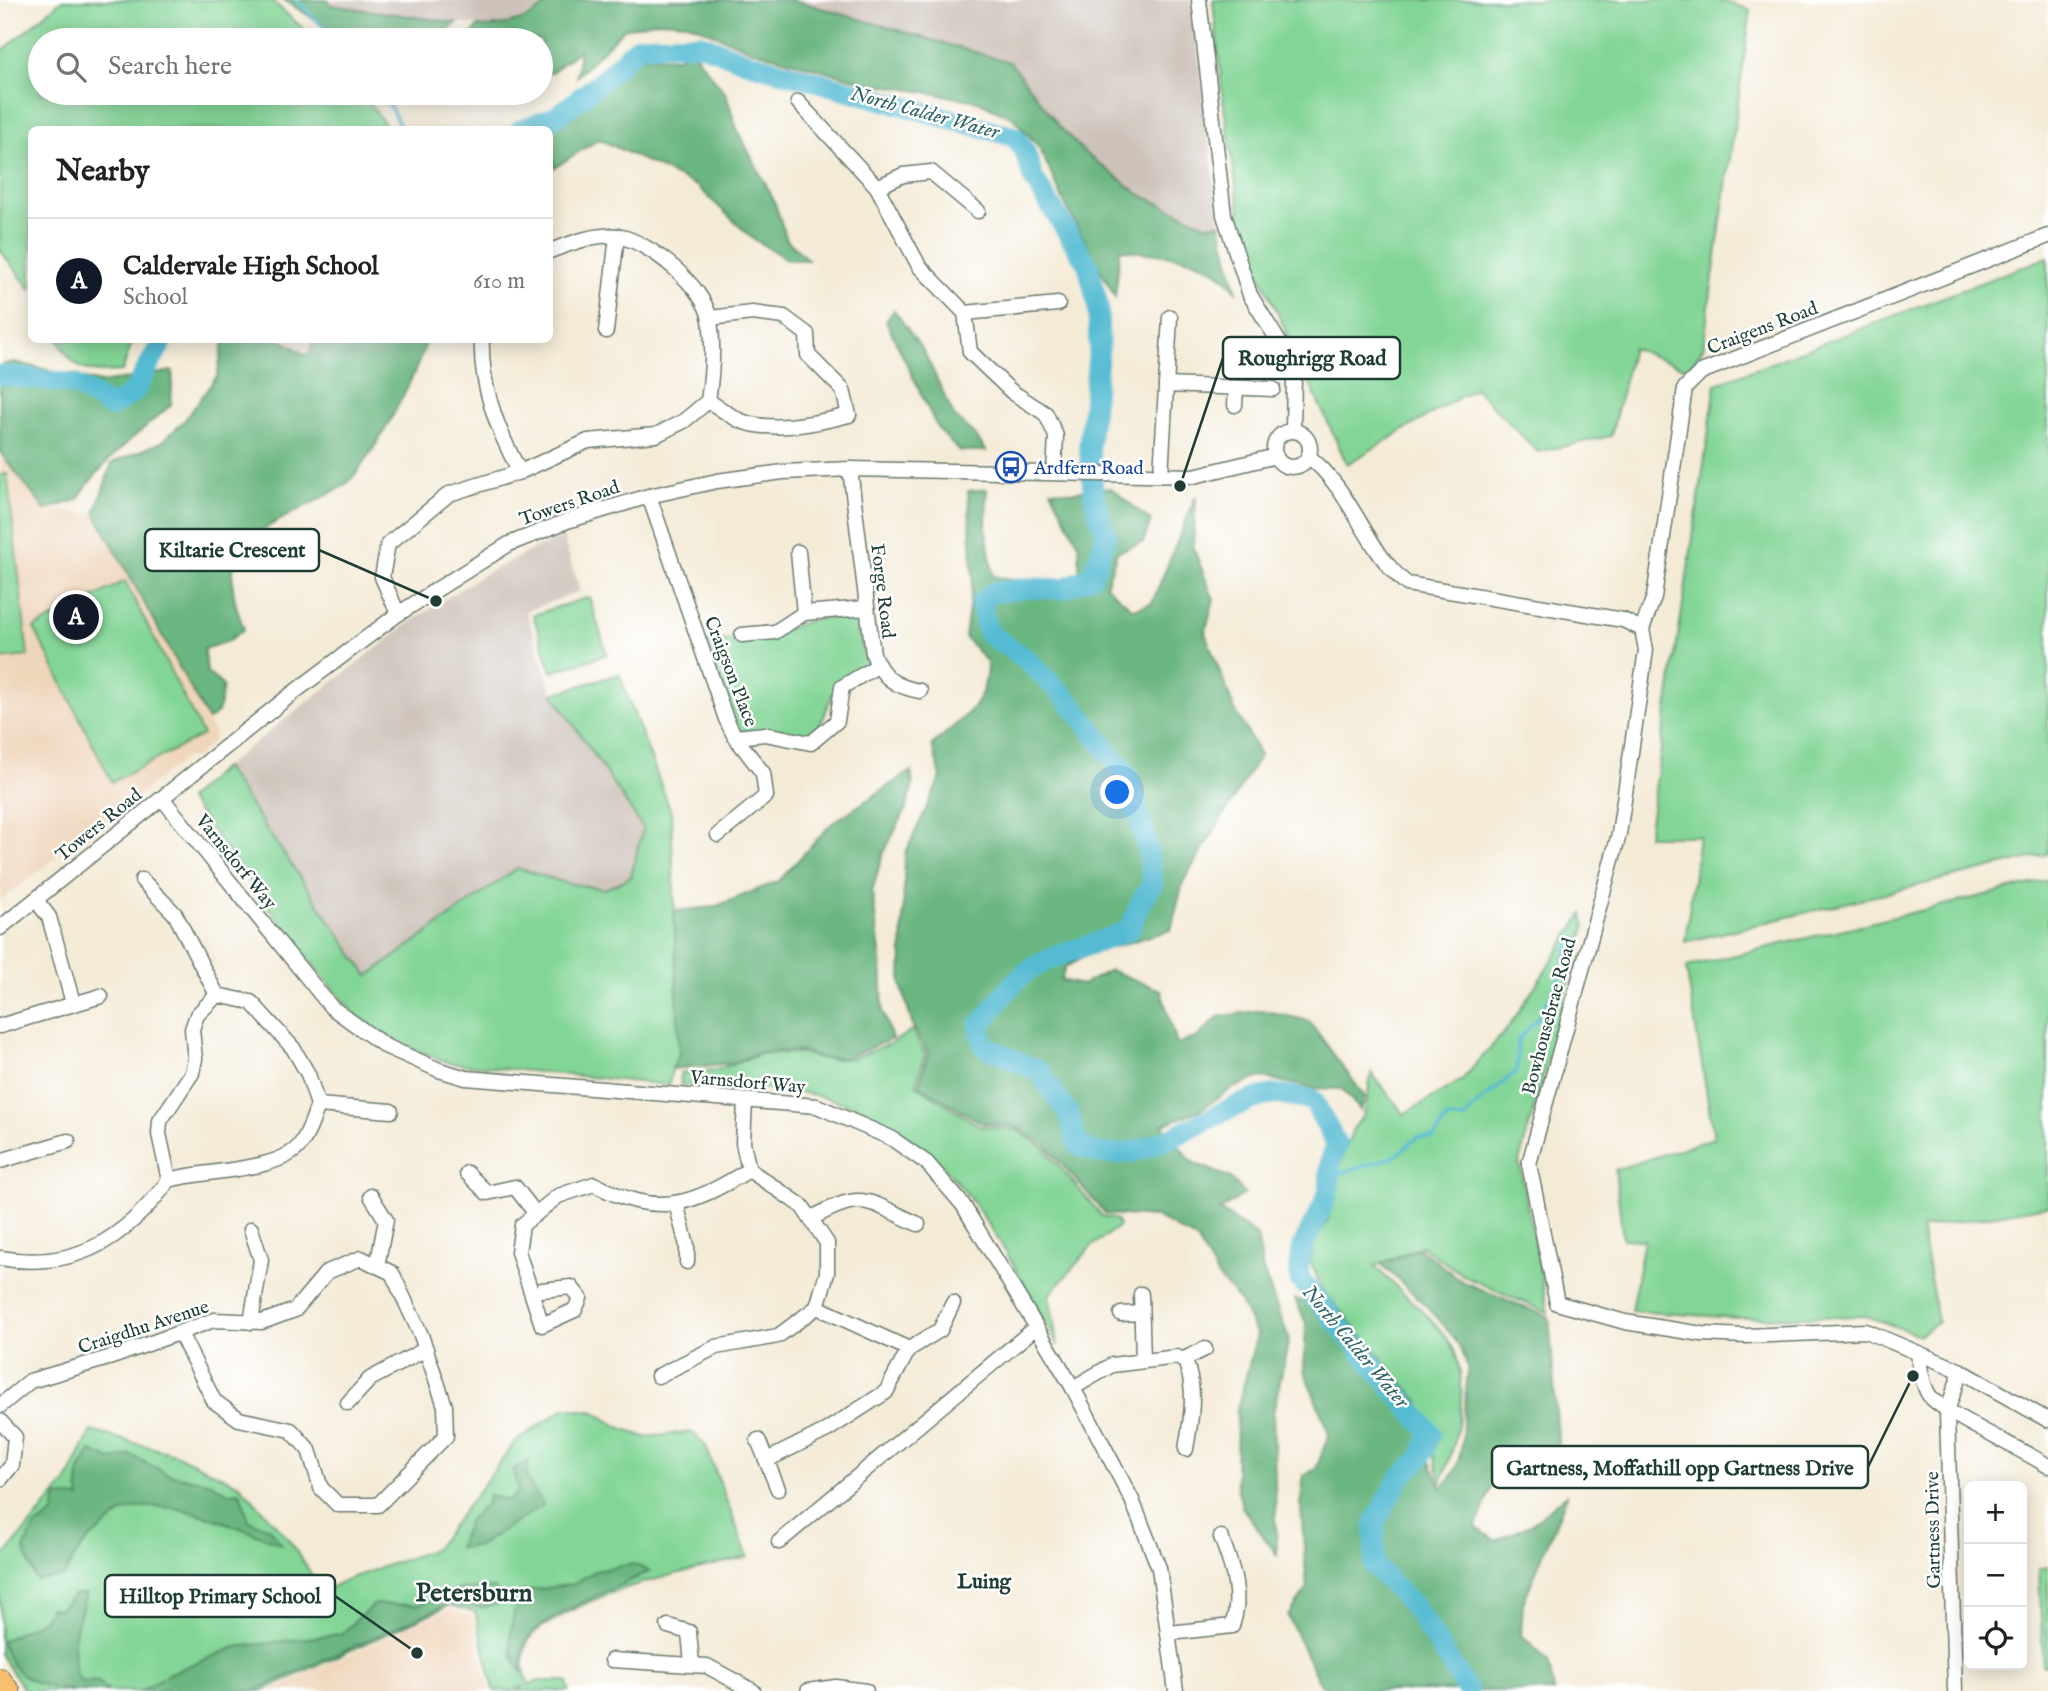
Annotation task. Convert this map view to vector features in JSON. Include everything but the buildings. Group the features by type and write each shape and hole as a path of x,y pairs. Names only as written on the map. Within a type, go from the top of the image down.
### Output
{"main road":[{"path":"0,1677 11,1691"}],"street":[{"path":"1199,0 1224,215 1250,295 1287,355 1294,374 1293,431"},
{"path":"798,102 877,187 919,266 965,313 970,352 1012,392 1046,414 1056,436 1054,472"},
{"path":"877,187 903,175 931,172 978,211"},
{"path":"398,614 382,577 388,544 449,494 520,472 588,441 656,436 684,421 708,401 712,376 710,318 694,284 647,249 617,236 575,241 553,250"},
{"path":"606,331 617,236"},
{"name":"Craigens Road","path":"1642,629 1654,597 1685,388 1701,372 2048,236"},
{"path":"965,313 1058,303"},
{"path":"708,401 742,421 776,426 849,415 843,390 808,355 807,334 785,317 752,313 710,318"},
{"path":"1161,475 1170,317"},
{"path":"482,343 481,371 507,449 520,472"},
{"path":"1166,385 1273,389"},
{"path":"1235,405 1236,388"},
{"path":"1293,431 1277,438 1276,456 1284,464 1294,466 1308,456"},
{"path":"1293,431 1308,440 1308,456"},
{"name":"Towers Road","path":"0,928 293,693 398,614 509,544 567,521 649,496 770,473 850,469 1194,476 1276,456"},
{"path":"1308,456 1329,472 1391,571 1407,583 1623,620 1642,629"},
{"name":"Forge Road","path":"850,469 869,639 877,666 901,687 920,691"},
{"name":"Craigson Place","path":"649,496 726,719 735,737 763,773 766,796 718,835"},
{"path":"798,552 804,612"},
{"path":"743,635 775,632 804,612 866,608"},
{"name":"Bowhousebrae Road","path":"1642,629 1646,650 1619,834 1529,1164 1555,1298 1562,1306 1596,1315 1702,1334 1745,1336 1866,1331 1961,1371 2048,1420"},
{"path":"735,737 765,734 811,743 838,721 842,687 877,666"},
{"name":"Varnsdorf Way","path":"162,798 331,1007 385,1046 439,1070 466,1078 817,1106 878,1131 927,1163 963,1205 1073,1388 1132,1500 1159,1568 1177,1691"},
{"path":"142,880 175,914 217,995"},
{"path":"36,900 49,917 73,1003"},
{"path":"0,1258 33,1262 57,1259 98,1247 127,1226 169,1180 194,1173 257,1167 283,1158 299,1147 318,1105 308,1074 293,1048 251,1002 217,995"},
{"path":"169,1180 159,1134 159,1121 192,1073 195,1059 192,1029 197,1015 217,995"},
{"path":"0,1026 101,996"},
{"path":"658,1376 716,1347 778,1336 817,1307 827,1273 827,1243 802,1206 749,1170 743,1143 745,1101"},
{"path":"318,1105 391,1111"},
{"path":"0,1161 68,1140"},
{"path":"542,1290 571,1287 580,1298 575,1310 542,1325 518,1252 522,1224 558,1196 593,1184 623,1200 676,1203 705,1197 749,1170"},
{"path":"467,1173 487,1192 515,1187 536,1214"},
{"path":"180,1333 214,1401 239,1419 291,1430 309,1450 321,1488 338,1505 378,1505 446,1436 445,1406 426,1349 392,1273 377,1266 386,1220 371,1196"},
{"path":"812,1218 838,1204 861,1198 918,1224"},
{"path":"676,1203 687,1246 687,1262"},
{"path":"251,1229 261,1260 251,1322"},
{"name":"Craigdhu Avenue","path":"0,1406 30,1381 214,1320 262,1322 295,1310 327,1272 360,1258 377,1266"},
{"path":"1141,1294 1143,1359"},
{"path":"767,1460 827,1430 886,1392 909,1349 940,1330 953,1303"},
{"path":"817,1307 909,1349"},
{"path":"1121,1314 1141,1313"},
{"path":"779,1542 1035,1328"},
{"path":"348,1404 370,1379 426,1349"},
{"path":"1182,1360 1205,1349"},
{"path":"1918,1353 1929,1395 1947,1411 2016,1446 2048,1466"},
{"path":"1073,1388 1112,1365 1143,1359 1177,1357 1190,1372 1193,1410 1186,1449"},
{"name":"Gartness Drive","path":"1955,1691 1947,1411 1961,1371"},
{"path":"0,1421 15,1437 12,1465 0,1480"},
{"path":"758,1440 778,1489"},
{"path":"1170,1633 1232,1626 1238,1610 1233,1568 1220,1537"},
{"path":"668,1626 689,1632 692,1664"},
{"path":"612,1661 707,1666 753,1691"},
{"path":"808,1691 836,1687 866,1691"}],"shaded area":[{"path":"328,0 562,0 497,28 331,5"},
{"path":"794,0 1191,0 1220,223 1206,225 1138,194 1085,153 1060,127 1010,62"},
{"path":"0,452 45,510 95,513 214,733 213,742 194,758 186,757 82,840 72,841 49,863 0,901"},
{"path":"563,537 580,591 526,611 553,694 643,828 631,877 605,889 566,883 517,868 368,976 224,767 409,623 479,577"},
{"path":"449,1609 472,1616 490,1691 270,1691"}],"green space":[{"path":"62,0 271,0 302,28 29,28"},
{"path":"284,0 328,0 331,5 457,23 451,28 328,28"},
{"path":"549,0 793,0 1010,62 1060,127 1085,153 1139,194 1206,225 1220,223 1237,293 1227,280 1200,263 1120,249 1115,297 1065,204 1039,147 1013,118 978,101 865,82 751,50 688,23 657,21 624,29 576,77 580,50 553,71 553,28 477,28 516,21 536,13"},
{"path":"1213,0 1719,0 1751,10 1703,348 1688,369 1632,348 1611,436 1538,452 1475,388 1347,464 1244,240 1222,92"},
{"path":"28,29 28,105 371,105 386,126 28,126 28,286 0,250 0,53"},
{"path":"690,48 726,94 737,129 774,201 787,240 808,260 788,260 752,238 697,186 599,139 554,168 553,129 598,93 635,57 678,58"},
{"path":"2048,257 2048,854 1685,942 1699,836 1648,836 1716,384"},
{"path":"894,310 924,352 954,416 975,435 986,451 959,451 938,429 886,321"},
{"path":"60,343 132,343 122,371 99,372 83,369"},
{"path":"223,343 287,343 308,356 313,343 426,343 394,413 372,451 350,480 341,488 261,531 246,544 237,558 233,576 235,600 244,629 228,641 204,649 207,672 223,686 218,713 208,720 95,513 112,463 162,442 184,421 217,376"},
{"path":"14,362 101,383 173,371 171,405 108,461 77,500 45,510 0,452 0,365"},
{"path":"7,474 28,656 0,659 0,475"},
{"path":"1111,488 1151,521 1143,542 1117,552 1106,586 1133,609 1152,603 1196,496 1193,547 1214,600 1205,633 1234,708 1260,755 1183,882 1171,930 1090,954 1065,967 1061,980 1082,985 1110,970 1161,990 1177,1044 1198,1037 1218,1017 1262,1010 1309,1021 1365,1097 1361,1111 1342,1089 1312,1088 1260,1077 1233,1088 1198,1111 1162,1125 1192,1162 1231,1178 1245,1194 1220,1210 1257,1235 1263,1270 1289,1339 1273,1413 1277,1555 1242,1507 1236,1482 1237,1409 1257,1335 1239,1300 1218,1277 1197,1240 1156,1217 1106,1214 1044,1144 1015,1127 982,1123 919,1085 928,1054 913,1027 901,984 905,854 941,777 932,745 971,710 983,690 986,677 987,662 965,637 973,579 968,491 987,489 986,529 993,576 1079,592 1079,545 1051,490 1073,492"},
{"path":"125,581 203,735 112,782 34,628"},
{"path":"589,597 607,654 552,672 533,615"},
{"path":"855,615 866,665 838,686 822,721 812,734 738,731 707,640 757,640 811,620"},
{"path":"619,674 671,812 680,1054 672,1069 669,1085 450,1063 400,1044 356,1016 304,954 188,799 224,767 368,976 517,868 566,883 605,889 631,877 643,828 553,694"},
{"path":"911,771 913,785 906,809 882,856 872,892 881,960 883,1012 892,1039 845,1058 819,1058 804,1051 760,1052 733,1063 672,1069 679,1054 674,911 714,907 779,881 831,824"},
{"path":"2048,880 2048,1206 1921,1228 1938,1322 1919,1335 1866,1316 1738,1318 1631,1311 1644,1240 1623,1239 1615,1170 1714,1138 1686,967"},
{"path":"1583,913 1585,927 1519,1162 1548,1313 1466,1277 1421,1246 1375,1266 1439,1328 1455,1354 1460,1371 1460,1410 1457,1430 1441,1483 1419,1401 1323,1291 1311,1263 1314,1239 1328,1221 1340,1163 1353,1129 1365,1113 1371,1073 1404,1114 1462,1080 1508,1028"},
{"path":"912,1030 925,1055 916,1085 980,1126 1016,1130 1042,1146 1102,1216 1117,1220 1119,1226 1091,1247 1049,1295 1058,1346 1014,1265 964,1190 934,1158 900,1130 860,1109 813,1095 764,1088 681,1085 680,1073 716,1070 761,1054 803,1053 818,1059 850,1059 890,1044"},
{"path":"1420,1249 1463,1282 1549,1317 1558,1438 1557,1461 1565,1476 1500,1467 1476,1527 1496,1541 1533,1523 1568,1493 1523,1603 1521,1635 1548,1661 1554,1691 1333,1691 1320,1685 1288,1616 1307,1589 1301,1506 1303,1475 1316,1469 1329,1434 1304,1369 1306,1323 1295,1299 1344,1314 1418,1409 1429,1460 1441,1488 1452,1475 1459,1459 1467,1378 1463,1353 1444,1325 1381,1264"},
{"path":"565,1408 595,1412 619,1427 645,1437 691,1432 705,1444 748,1557 624,1588 577,1608 538,1630 526,1645 524,1666 529,1685 536,1681 567,1681 569,1691 518,1691 524,1686 513,1691 494,1691 475,1612 450,1605 262,1691 25,1691 0,1654 0,1561 67,1481 91,1431 175,1454 240,1485 287,1537 323,1592 345,1580 435,1549 516,1441"},
{"path":"91,1451 112,1460 131,1455 168,1474 211,1483 229,1493 240,1492 249,1521 270,1528 281,1544 226,1522 184,1510 144,1507 123,1512 98,1532 76,1555 64,1576 36,1580 24,1548 34,1528 53,1514 57,1496 80,1498 80,1473"},
{"path":"528,1462 527,1480 543,1505 478,1546 458,1548 469,1520 486,1504 489,1495 509,1501 518,1491 514,1469"},
{"path":"633,1564 650,1571 563,1612 533,1633 523,1648 522,1672 516,1664 511,1644 512,1623 520,1592 574,1584 595,1571"},
{"path":"2048,1567 2048,1666 2043,1666 2039,1569"},
{"path":"494,1588 505,1602 481,1608 451,1603 254,1691 141,1691 168,1674 236,1647 341,1634 374,1604 418,1605 458,1589"},
{"path":"75,1594 86,1594 74,1638 73,1660 76,1671 80,1681 99,1682 108,1691 57,1688 28,1679 8,1658 2,1641 43,1620 50,1608 60,1609"}],"waterway":[{"path":"296,0 325,28"},
{"name":"North Calder Water","path":"531,126 557,116 603,80 638,46 701,44 746,62 1015,137 1025,152 1033,178 1088,265 1098,306 1099,348 1089,445 1094,498 1106,536 1092,576 1062,589 1027,588 991,593 981,604 988,633 1025,658 1069,701 1127,775 1148,848 1153,884 1142,900 1129,930 1054,957 1039,964 1014,983 979,1026 984,1046 1039,1071 1069,1115 1078,1145 1100,1153 1124,1153 1148,1147 1223,1112 1270,1095 1313,1100 1337,1145 1331,1160 1326,1198 1300,1258 1300,1280 1431,1433 1420,1459 1400,1478 1375,1522 1374,1566 1413,1605 1468,1691"},
{"path":"389,105 400,126"},
{"name":"North Calder Water","path":"0,375 74,384 111,407 134,392 161,343"},
{"path":"1328,1177 1394,1157 1418,1137 1434,1138 1447,1118 1465,1119 1473,1108 1517,1071 1518,1040 1538,1018 1564,971 1570,937"}],"place":[{"name":"Ardfern Road","path":"1011,467"},
{"name":"Roughrigg Road","path":"1180,486"},
{"name":"Kiltarie Crescent","path":"436,601"},
{"name":"Caldervale High School","path":"76,617"},
{"name":"Gartness, Moffathill opp Gartness Drive","path":"1913,1376"},
{"name":"Hilltop Primary School","path":"417,1653"}],"district":[{"name":"Luing","path":"984,1581"},
{"name":"Petersburn","path":"474,1592"}]}
